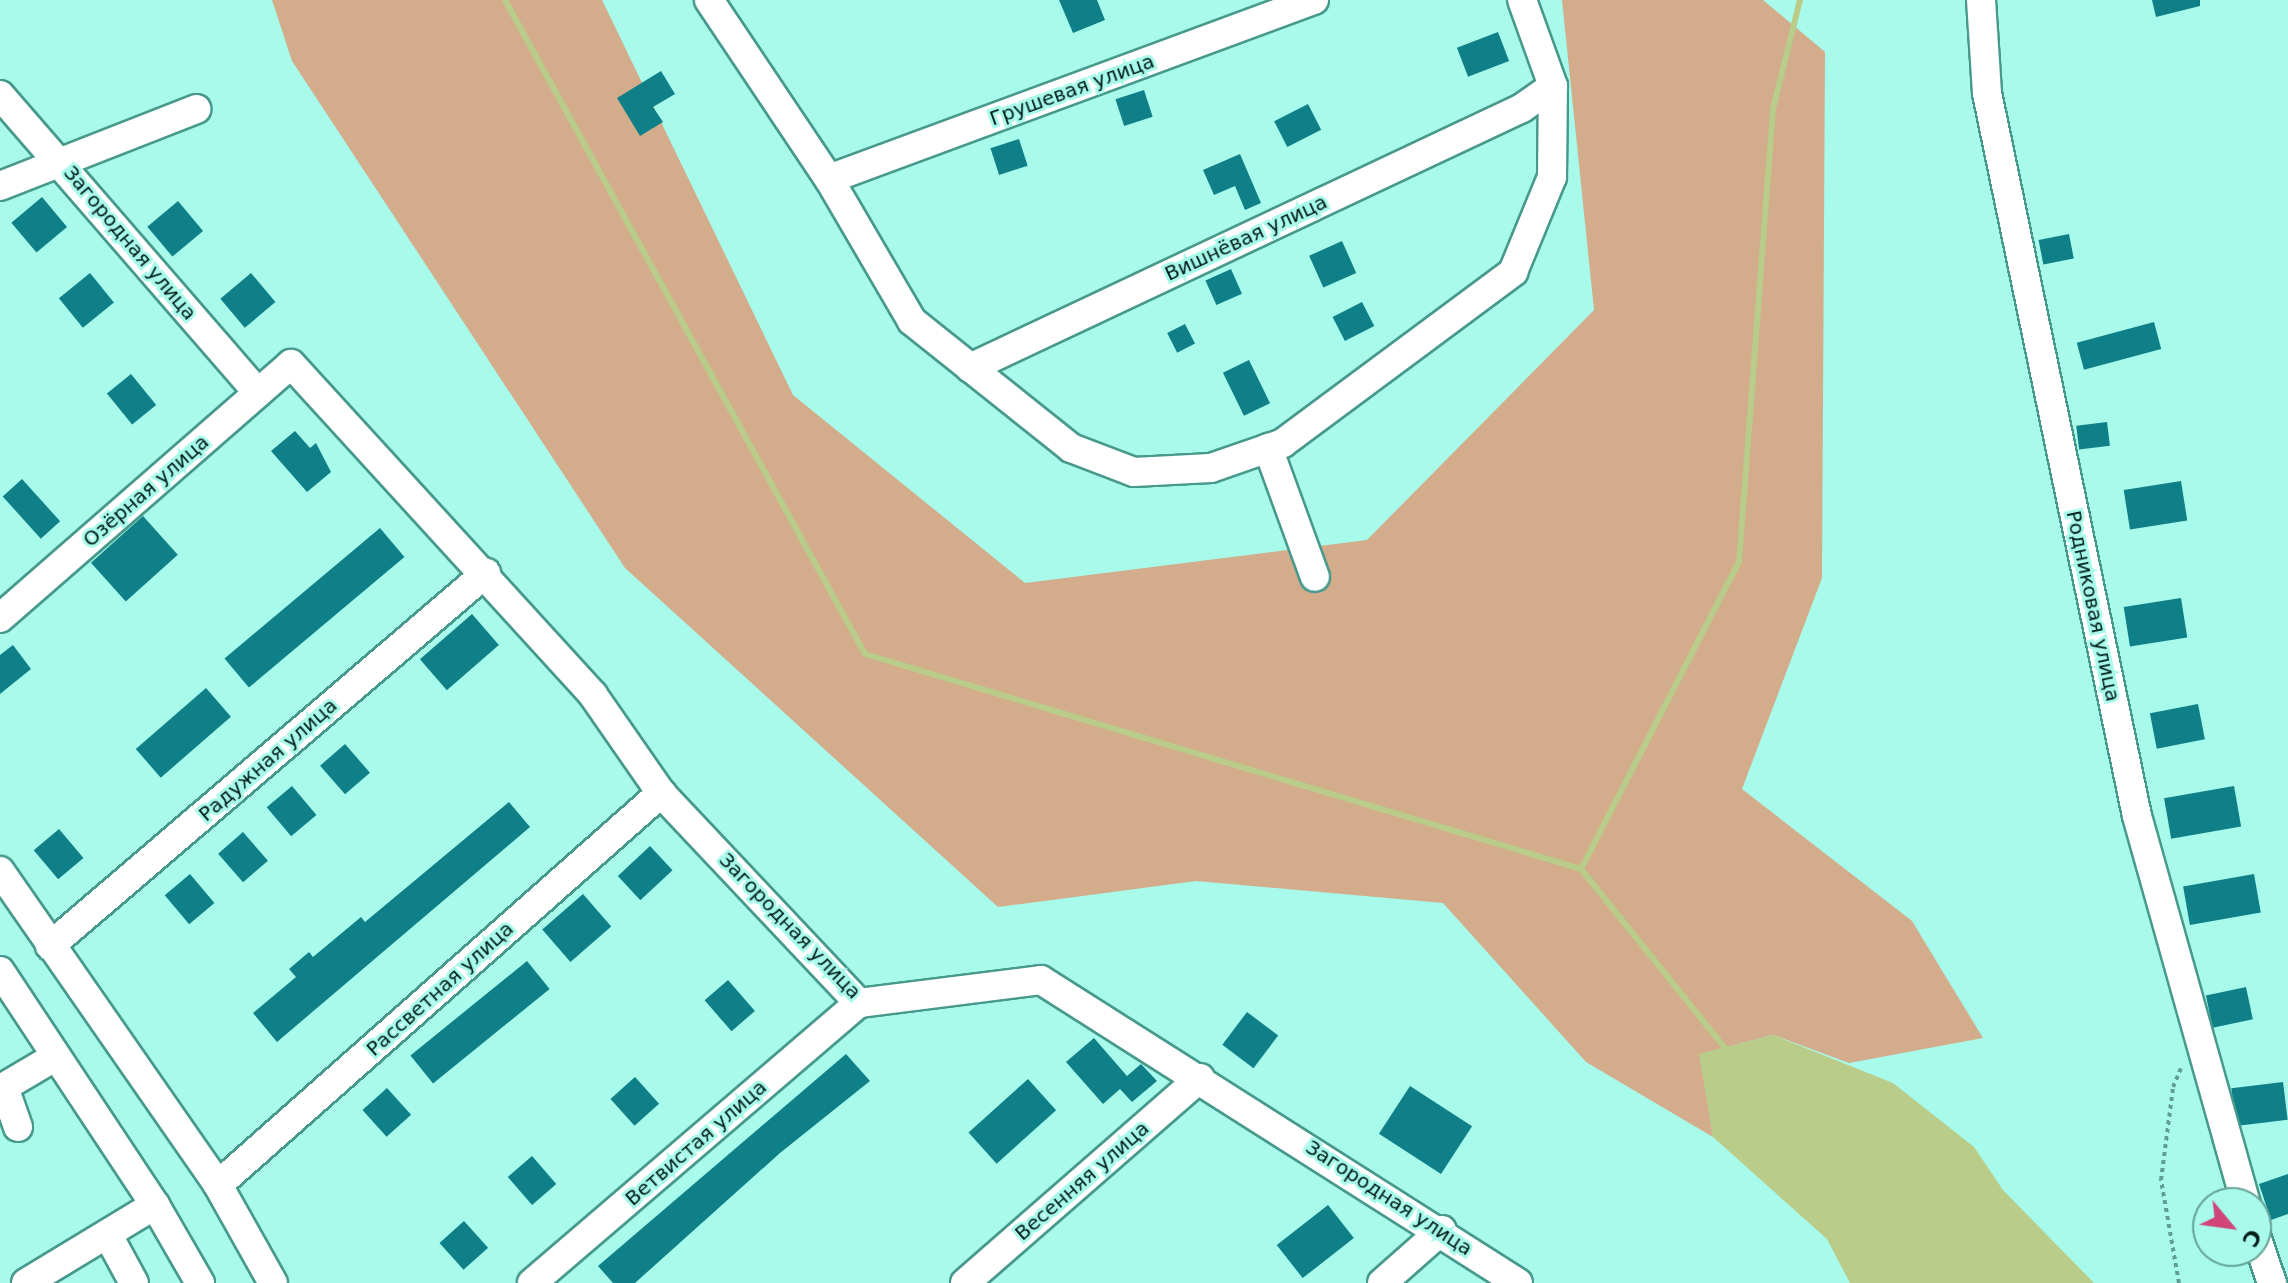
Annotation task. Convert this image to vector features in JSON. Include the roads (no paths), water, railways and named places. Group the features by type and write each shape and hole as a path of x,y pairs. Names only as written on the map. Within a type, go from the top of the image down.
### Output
{"street":[{"path":"709,0 829,179 912,321 1071,448 1134,472 1211,468 1268,448 1295,434 1513,272 1552,177 1553,86 1522,0"},
{"name":"Грушевая улица","path":"829,179 1314,0"},
{"name":"Родниковая улица","path":"1981,0 1987,93 2137,816 2194,1034 2241,1187"},
{"name":"Вишнёвая улица","path":"970,368 1522,108 1553,86"},
{"name":"Загородная улица","path":"0,95 258,393"},
{"path":"0,186 196,109"},
{"name":"Загородная улица","path":"291,364 486,573 593,695 661,793 859,1003 1041,980 1442,1230 1518,1283"},
{"name":"Озёрная улица","path":"0,618 291,364"},
{"path":"1268,448 1315,577"},
{"name":"Радужная улица","path":"50,946 486,573"},
{"name":"Рассветная улица","path":"218,1185 661,793"},
{"path":"0,871 218,1185 273,1283"},
{"path":"0,971 53,1058 155,1205 200,1283"},
{"name":"Ветвистая улица","path":"532,1283 859,1003"},
{"path":"18,1127 4,1087 53,1058"},
{"name":"Весенняя улица","path":"965,1283 1200,1078"},
{"path":"26,1283 109,1237 155,1205"},
{"path":"1382,1283 1442,1230"},
{"path":"109,1237 134,1283"}],"waterway":[{"path":"505,0 865,654 1581,869 1728,1052"},
{"path":"1581,869 1739,562 1773,109 1800,0"}]}
